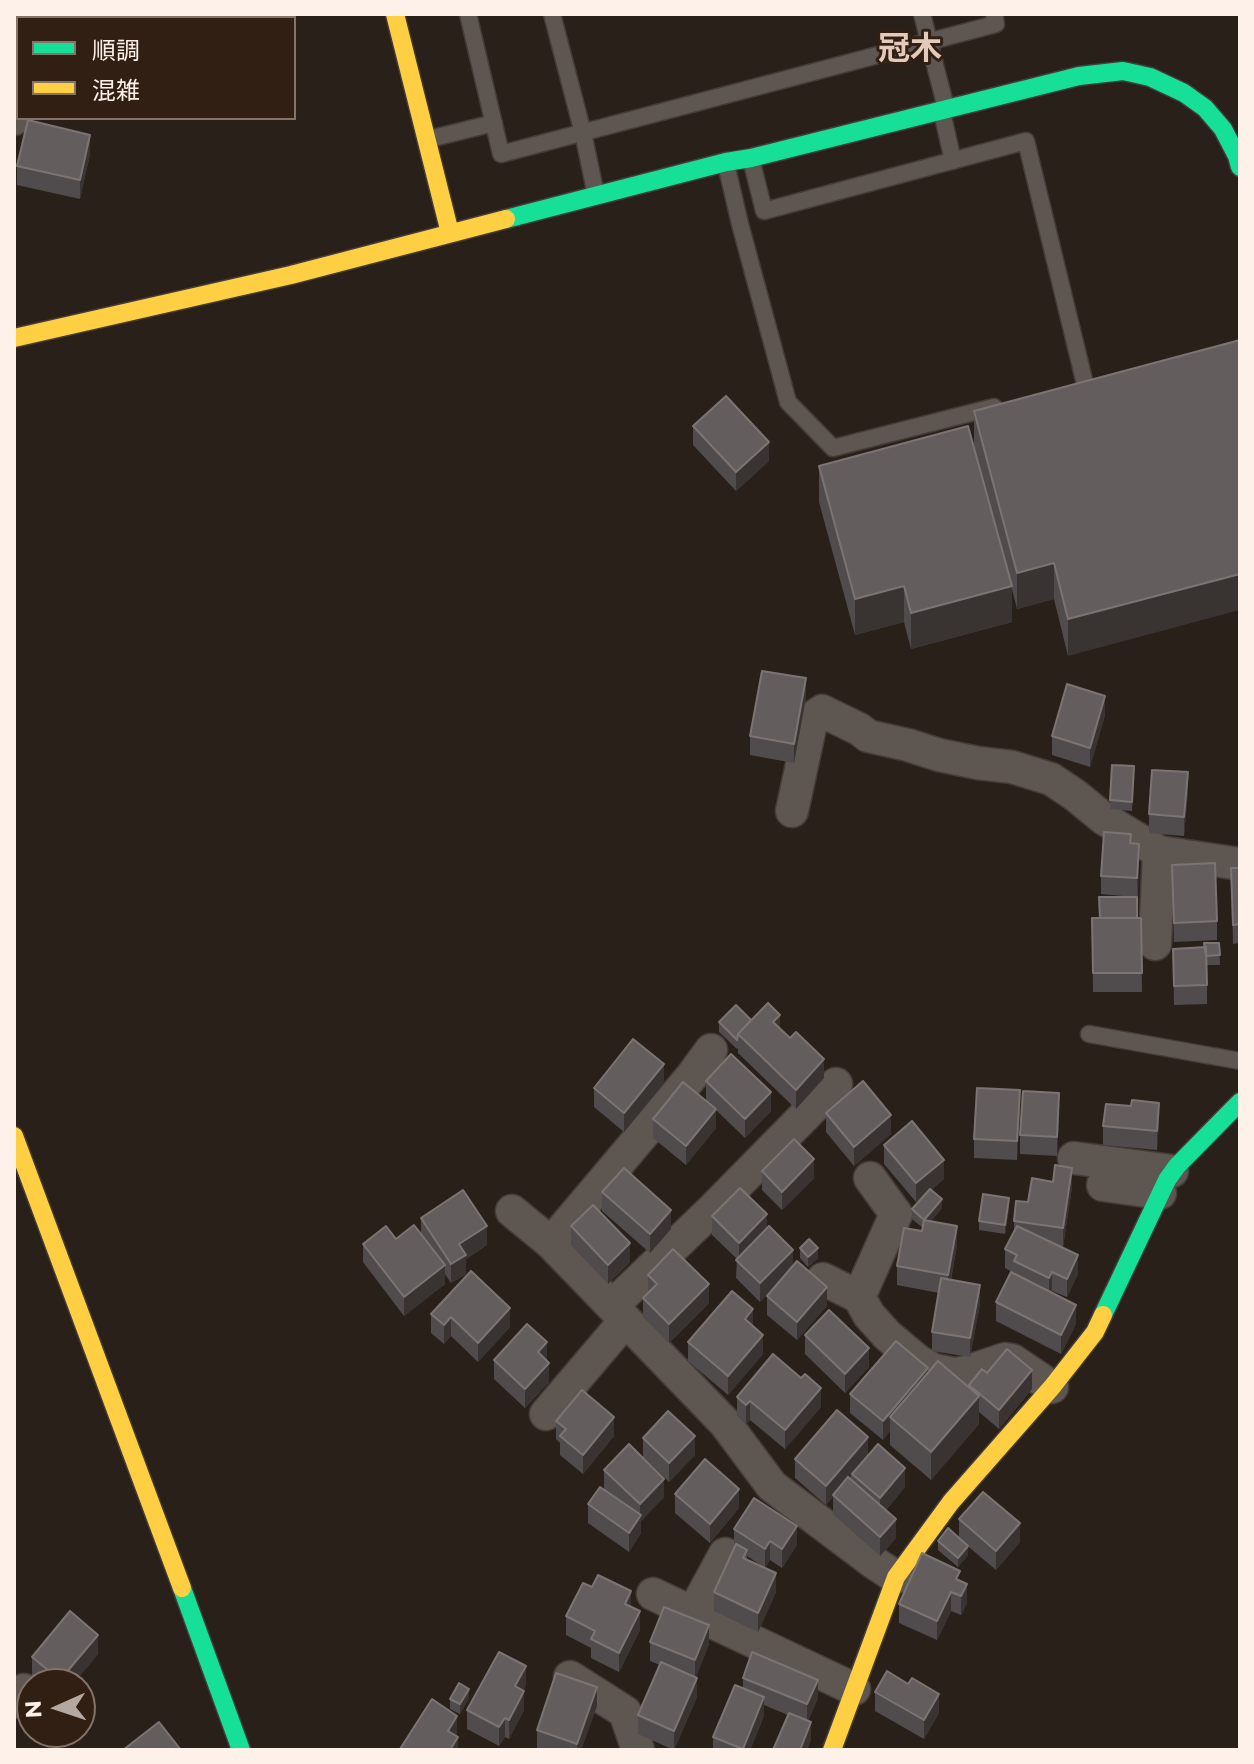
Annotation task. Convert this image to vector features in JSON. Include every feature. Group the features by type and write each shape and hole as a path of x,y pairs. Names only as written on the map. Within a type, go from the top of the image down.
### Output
{"street":[{"path":"395,14 450,233"},
{"path":"14,338 291,275 726,162 1079,76 1123,71 1168,84 1205,108 1223,129 1240,167"},
{"path":"792,811 812,718 822,711 868,736 939,755 1012,767 1051,779 1103,818 1159,852 1240,864"},
{"path":"1155,944 1159,852"},
{"path":"551,1243 711,1050"},
{"path":"546,1414 618,1313 714,1208 836,1084"},
{"path":"832,1750 896,1577 951,1502 1052,1387 1095,1332 1166,1182 1240,1102"},
{"path":"14,1136 241,1750"},
{"path":"1074,1158 1166,1182"},
{"path":"859,1297 896,1214 870,1178"},
{"path":"1103,1185 1166,1182"},
{"path":"512,1211 551,1243 725,1423 772,1486 896,1577"},
{"path":"823,1279 859,1297 869,1315 887,1335 934,1370 954,1374 1005,1359 1012,1360 1052,1387"},
{"path":"693,1613 725,1554"},
{"path":"653,1594 854,1689"},
{"path":"570,1677 625,1712 638,1750"}],"lane":[{"path":"468,14 501,154 996,24 994,14"},
{"path":"552,14 597,196"},
{"path":"922,14 953,161"},
{"path":"427,140 494,123"},
{"path":"751,158 764,211 1026,141 1085,384"},
{"path":"726,162 788,402 833,448 1011,403"},
{"path":"1089,1034 1240,1061"}],"building":[{"path":"28,120 90,135 80,180 17,166"},
{"path":"1240,340 1240,574 1068,619 1054,563 1017,573 974,411"},
{"path":"726,396 769,442 736,472 693,426"},
{"path":"968,426 1012,586 911,613 904,586 855,599 819,466"},
{"path":"762,671 806,678 794,744 750,736"},
{"path":"1067,684 1105,696 1090,748 1052,736"},
{"path":"1112,765 1134,766 1132,802 1110,800"},
{"path":"1152,770 1188,772 1184,817 1149,814"},
{"path":"1104,832 1131,834 1130,843 1139,844 1137,878 1101,876"},
{"path":"1215,863 1217,921 1174,923 1172,865"},
{"path":"1231,868 1240,868 1240,924 1233,925"},
{"path":"1099,897 1137,897 1137,918 1100,918"},
{"path":"1092,918 1141,918 1142,973 1093,973"},
{"path":"1204,943 1219,943 1220,955 1206,956"},
{"path":"1206,947 1207,985 1174,986 1173,949"},
{"path":"768,1003 780,1015 773,1022 790,1038 796,1032 824,1059 796,1090 738,1034"},
{"path":"736,1005 751,1020 738,1034 737,1040 719,1022"},
{"path":"633,1039 664,1064 624,1113 594,1088"},
{"path":"731,1054 771,1092 745,1119 706,1081"},
{"path":"863,1081 891,1115 854,1147 826,1113"},
{"path":"683,1082 716,1109 686,1146 653,1119"},
{"path":"977,1088 1020,1090 1017,1141 974,1139"},
{"path":"1023,1091 1059,1093 1057,1137 1020,1135"},
{"path":"1132,1100 1159,1103 1157,1131 1103,1126 1106,1104 1131,1106"},
{"path":"912,1121 944,1160 916,1183 884,1145"},
{"path":"794,1139 814,1159 782,1192 762,1171"},
{"path":"1055,1165 1072,1168 1063,1228 1014,1221 1016,1201 1028,1202 1032,1178 1053,1182"},
{"path":"624,1168 671,1210 650,1234 602,1192"},
{"path":"740,1188 767,1214 739,1243 712,1216"},
{"path":"930,1189 942,1199 924,1220 912,1209"},
{"path":"463,1190 487,1226 459,1244 466,1255 451,1264 421,1218"},
{"path":"983,1194 1009,1198 1005,1225 979,1221"},
{"path":"593,1205 630,1243 608,1265 571,1226"},
{"path":"924,1220 957,1226 948,1275 897,1266 904,1228 922,1231"},
{"path":"414,1225 445,1265 404,1297 363,1244 386,1226 396,1239"},
{"path":"769,1226 793,1250 760,1283 736,1260"},
{"path":"1017,1226 1078,1255 1067,1279 1052,1272 1049,1278 1014,1261 1017,1255 1005,1249"},
{"path":"809,1239 818,1248 808,1257 800,1248"},
{"path":"673,1249 709,1284 669,1324 643,1298 657,1284 648,1275"},
{"path":"797,1261 827,1287 797,1322 767,1296"},
{"path":"471,1271 510,1308 478,1343 451,1317 444,1325 431,1314"},
{"path":"1011,1272 1076,1305 1061,1335 996,1302"},
{"path":"941,1278 980,1285 970,1338 932,1332"},
{"path":"732,1291 753,1309 745,1319 763,1335 728,1376 688,1342"},
{"path":"829,1310 869,1348 845,1374 805,1335"},
{"path":"527,1324 547,1342 538,1352 549,1363 525,1389 494,1360"},
{"path":"896,1341 928,1368 883,1421 850,1394"},
{"path":"1007,1349 1032,1370 999,1410 969,1385 982,1369 987,1373"},
{"path":"773,1354 801,1378 805,1374 821,1388 785,1430 750,1401 746,1405 737,1397"},
{"path":"938,1361 979,1396 931,1452 890,1417"},
{"path":"582,1390 614,1417 583,1455 560,1436 566,1429 556,1421"},
{"path":"837,1410 868,1437 826,1486 795,1459"},
{"path":"668,1411 695,1436 669,1463 643,1438"},
{"path":"629,1444 664,1479 640,1504 604,1470"},
{"path":"878,1444 905,1468 880,1498 852,1474"},
{"path":"705,1459 739,1489 710,1524 675,1494"},
{"path":"848,1477 896,1519 880,1537 833,1495"},
{"path":"600,1487 641,1515 629,1533 588,1504"},
{"path":"983,1492 1020,1523 996,1551 959,1519"},
{"path":"754,1498 797,1526 782,1549 770,1541 765,1549 734,1529"},
{"path":"948,1528 968,1546 958,1558 938,1541"},
{"path":"736,1544 747,1550 743,1558 776,1573 758,1613 714,1592"},
{"path":"922,1553 960,1571 956,1579 967,1584 961,1596 951,1592 937,1621 899,1604"},
{"path":"598,1575 631,1591 625,1604 640,1611 619,1653 591,1639 595,1631 566,1616 583,1583 592,1587"},
{"path":"664,1607 709,1625 695,1660 650,1642"},
{"path":"70,1611 98,1635 70,1668 45,1668 32,1657"},
{"path":"499,1652 526,1666 515,1686 524,1691 509,1720 505,1718 499,1727 467,1710"},
{"path":"752,1652 818,1680 807,1704 743,1678"},
{"path":"661,1662 697,1678 674,1731 638,1715"},
{"path":"887,1671 908,1684 912,1678 939,1694 924,1720 875,1692"},
{"path":"556,1673 597,1687 577,1744 537,1730"},
{"path":"459,1683 469,1689 460,1704 450,1699"},
{"path":"735,1685 764,1697 743,1749 713,1737"},
{"path":"432,1699 457,1716 448,1731 458,1737 450,1750 400,1749"},
{"path":"789,1713 811,1722 800,1750 773,1750"},
{"path":"159,1722 181,1750 123,1750"}],"traffic: fast":[{"path":"506,219 1079,76 1123,71 1150,77 1184,93 1205,108 1223,129 1240,167"},
{"path":"1103,1315 1167,1180 1240,1102"},
{"path":"182,1588 241,1750"}],"traffic: slow":[{"path":"395,14 450,233"},
{"path":"14,338 291,275 506,219"},
{"path":"14,1136 182,1588"},
{"path":"832,1750 896,1577 951,1502 1052,1387 1095,1332 1103,1315"}],"district":[{"name":"冠木","path":"910,50"}]}
